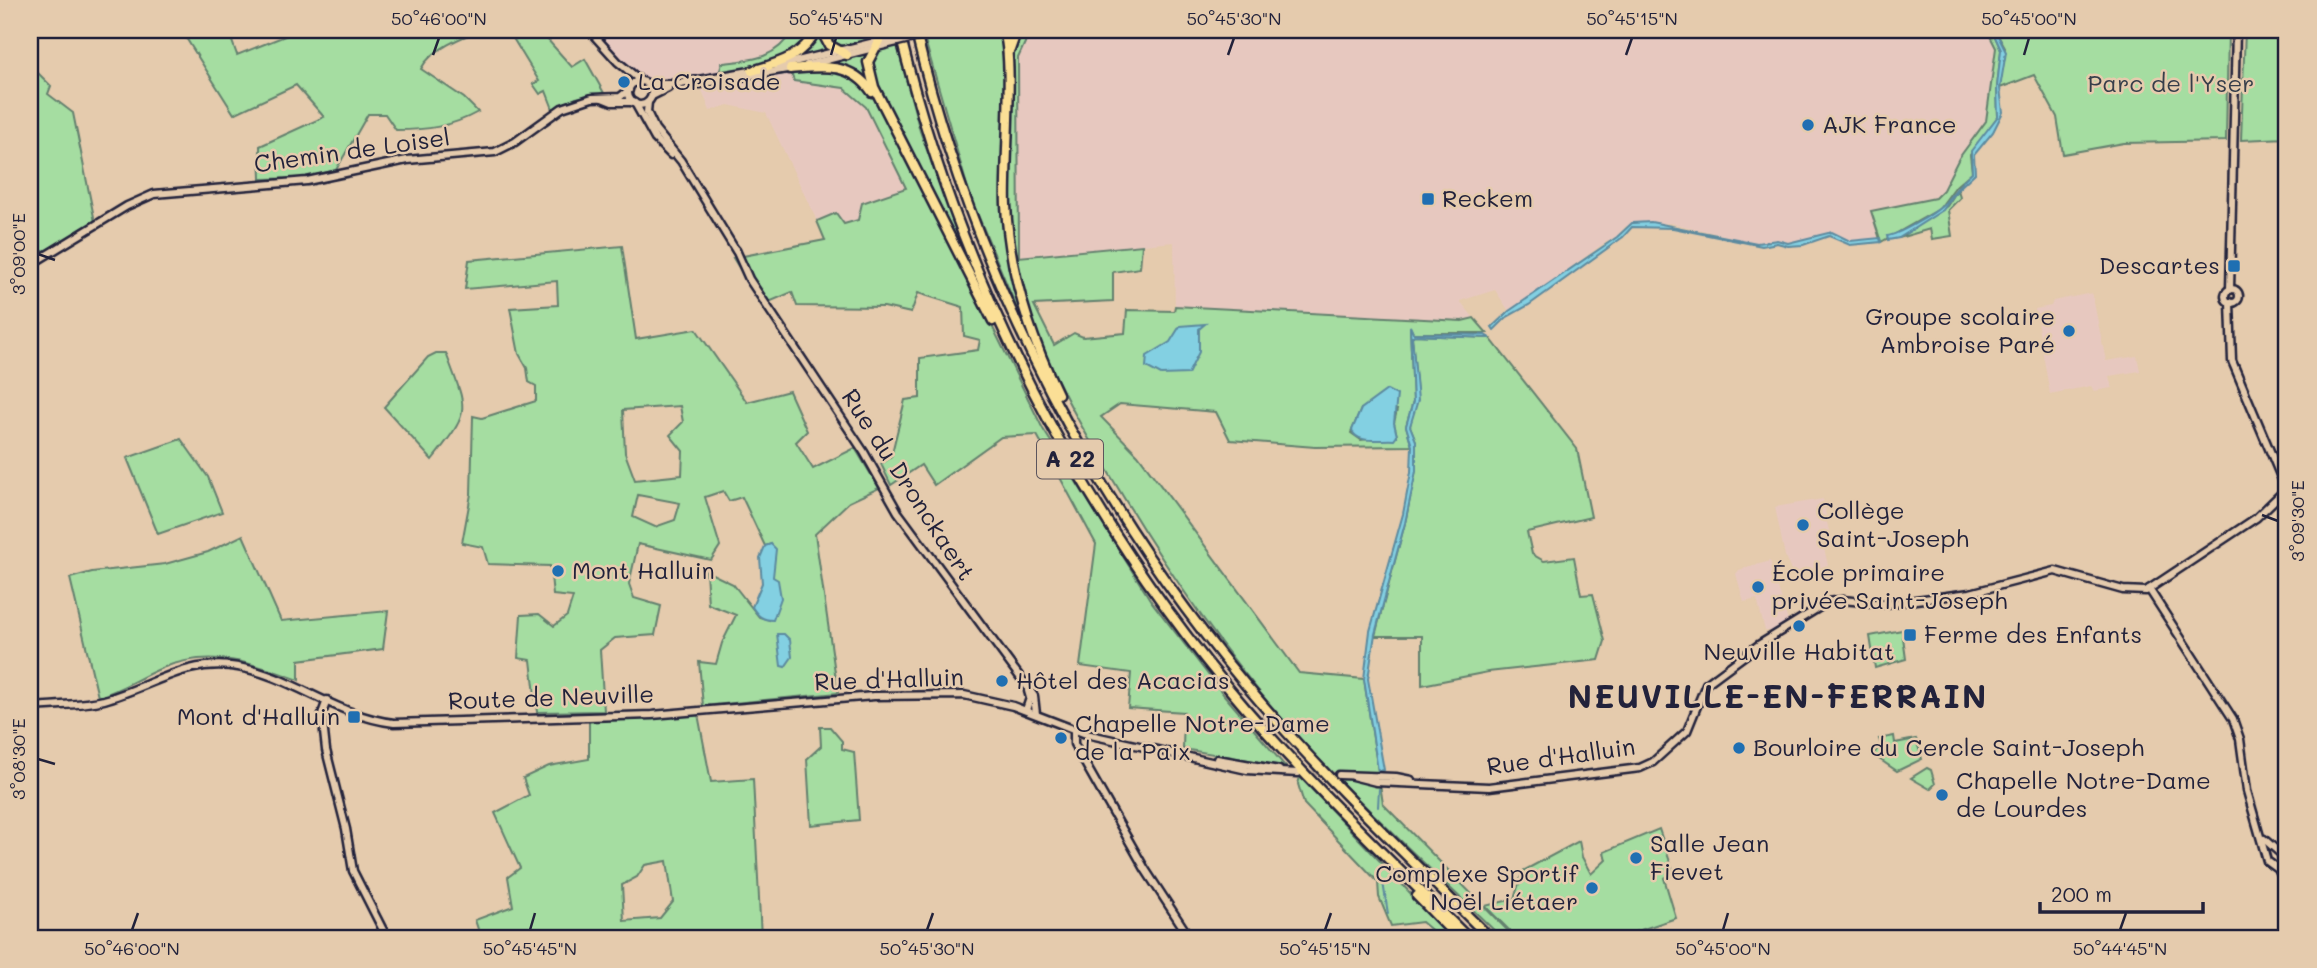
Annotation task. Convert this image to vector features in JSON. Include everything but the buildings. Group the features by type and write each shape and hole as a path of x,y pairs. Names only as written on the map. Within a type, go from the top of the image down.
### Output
{"highway":[{"path":"752,71 796,54 808,44 816,30"},
{"path":"821,30 827,42 842,53"},
{"name":"A 22","path":"899,30 929,138 974,262 1019,365 1071,460 1135,564 1208,662 1301,771 1396,870 1468,938"},
{"name":"A 22","path":"915,30 948,148 989,258 1033,357 1088,460 1168,585 1253,694 1339,788 1490,938"},
{"path":"1003,30 1008,67 1005,191 1014,270 1037,348 1088,460"},
{"path":"1008,67 1017,30"},
{"path":"882,43 868,62 869,73 888,116 1034,402 1071,460"},
{"path":"790,69 829,66 851,71 864,81 888,116"},
{"path":"1396,870 1400,878 1458,938"}],"main road":[{"path":"589,30 618,62 644,83 675,84 842,53 931,31 949,30"},
{"path":"2237,30 2230,290 2226,297 2231,302 2231,356 2287,489 2256,517 2149,589 2223,700 2236,726 2247,791 2267,862 2274,866 2287,887"},
{"name":"Chemin de Loisel","path":"601,97 612,102 634,103 650,99 663,89 790,69 842,53"},
{"name":"Rue du Dronckaert","path":"618,62 630,80 634,103 655,139 687,171"},
{"name":"Rue du Dronckaert","path":"644,83 650,99 647,111 653,126 687,171 736,250 749,279 871,463 898,512 1036,700 1036,714"},
{"name":"Chemin de Loisel","path":"30,265 149,195 177,190 313,180 407,160 495,152 562,108 601,97 620,97 644,83"},
{"name":"Rue d'Halluin","path":"1339,775 1372,782 1489,787 1630,771 1651,764 1690,727 1706,684 1760,644 1831,601 1877,604 1976,592 2055,570 2123,590 2149,589"},
{"name":"Route de Neuville","path":"30,708 99,701 177,667 225,661 265,670 364,717 394,723 652,715 799,702"},
{"path":"1026,686 1030,698 1026,710"},
{"name":"Rue d'Halluin","path":"799,702 874,696 949,695 987,698 1083,733 1263,772 1298,773 1182,754"},
{"path":"327,700 323,714 326,750 352,871 387,938"},
{"path":"1074,730 1074,744 1145,869 1190,938"},
{"path":"1081,753 1083,733"},
{"path":"2260,831 2282,860 2287,877"},
{"path":"2267,855 2276,850"},
{"path":"2274,866 2282,860"}],"shaded area":[{"path":"595,30 793,30 776,51 763,58 722,63 720,74 648,79 627,66"},
{"path":"1039,30 1987,30 1996,48 1986,121 1959,158 1943,190 1935,198 1871,211 1880,238 1850,241 1824,234 1788,243 1757,243 1671,223 1626,226 1616,237 1509,311 1495,290 1460,301 1474,318 1463,321 1175,306 1174,242 1019,257 1018,58 1029,34"},
{"path":"791,73 795,81 844,88 866,107 906,189 862,203 858,220 844,224 836,213 817,221 766,113 728,105 710,111 701,87"},
{"name":"Groupe scolaire Ambroise Paré","path":"2092,293 2106,361 2137,356 2140,371 2109,376 2112,388 2094,391 2091,386 2050,394 2035,309 2051,306 2053,301"},
{"name":"Collège Saint-Joseph","path":"1823,499 1831,543 1823,544 1828,565 1793,576 1785,556 1775,507"},
{"name":"École primaire privée Saint-Joseph","path":"1770,561 1788,621 1774,631 1765,631 1757,599 1744,602 1736,574 1739,570"}],"green space":[{"path":"181,30 228,30 237,55 300,30 483,30 439,50 421,69 464,98 478,112 448,124 407,130 396,130 385,114 368,114 336,170 304,178 261,179 260,146 324,117 296,85 234,114"},
{"path":"508,30 539,30 572,67 585,59 604,93 576,98 553,109 546,91 540,94 533,84 539,81"},
{"path":"793,30 893,30 920,131 963,249 956,253 1043,429 1151,601 1224,695 1285,766 1183,749 1184,712 1128,708 1131,673 1080,666 1096,544 1037,435 1001,437 934,485 921,465 891,485 881,464 891,457 905,400 920,398 920,358 978,350 980,340 964,336 963,307 918,293 911,313 884,307 797,306 792,292 762,305 733,258 825,240 817,221 836,213 844,224 858,220 862,203 906,188 866,107 844,88 794,81 791,73 701,87 697,76 719,74 722,63 763,56 779,47"},
{"path":"922,30 1039,30 1029,34 1018,58 1019,257 1142,245 1140,268 1113,272 1113,301 1034,305 1054,345 1074,333 1083,337 1125,333 1127,310 1174,311 1175,306 1462,321 1474,318 1487,333 1413,333 1410,327 1413,402 1406,426 1412,446 1315,447 1230,440 1216,412 1120,404 1101,417 1138,455 1299,673 1364,679 1383,804 1515,938 1502,938 1335,776 1257,689 1206,623 1159,554 1090,442 1057,379 1030,313 1020,316 970,196","holes":["1361,409 1397,410 1394,423 1397,436 1361,440 1351,433"]},
{"path":"1987,30 1992,30 2001,50 1997,87 1998,116 1970,155 1972,172 1956,186 1939,209 1881,242 1871,211 1935,198 1943,190 1959,158 1986,121 1996,48"},
{"path":"1995,30 2228,30 2226,141 2124,143 2063,154 2057,117 2034,75 2000,88 2005,48"},
{"name":"Parc de l'Yser","path":"2245,30 2287,30 2287,138 2241,140"},
{"path":"30,65 51,86 48,94 73,113 95,222 30,261"},
{"path":"1958,189 1960,198 1948,210 1952,236 1932,239 1930,229 1899,238 1947,206"},
{"path":"622,246 636,339 696,329 747,402 789,391 807,431 796,442 813,469 855,448 879,488 849,502 815,534 838,693 703,706 699,662 716,664 722,643 736,615 708,604 706,571 733,584 759,617 769,620 773,578 771,544 765,546 742,497 729,501 723,491 705,497 720,546 711,560 638,544 629,584 634,598 661,606 655,635 615,638 600,650 604,711 537,712 531,660 518,658 521,615 539,614 554,626 567,616 573,597 553,595 550,566 488,564 483,547 462,543 471,494 473,416 482,418 536,401 536,386 529,382 527,368 519,354 510,308 558,305 557,281 465,289 469,260","holes":["680,406 683,422 670,435 683,451 682,475 635,480 625,453 623,410","638,495 680,503 675,520 655,527 633,517"]},
{"path":"1412,337 1490,338 1577,449 1591,517 1527,532 1532,554 1544,561 1574,557 1581,595 1593,594 1605,641 1599,660 1488,672 1422,685 1422,636 1375,636 1416,470 1416,441 1410,426 1417,393"},
{"path":"436,353 446,353 459,388 462,410 454,430 432,460 384,407 428,357"},
{"path":"181,439 208,477 222,512 158,534 127,458"},
{"path":"243,535 281,621 388,611 383,649 299,660 299,680 232,660 198,659 180,662 98,697 70,578 92,572 165,564 208,552"},
{"path":"1902,630 1906,659 1875,668 1870,636"},
{"path":"698,714 711,782 753,779 761,938 481,938 475,920 513,906 508,877 520,868 495,813 529,795 523,778 549,766 589,759 589,721","holes":["667,861 673,902 660,918 624,921 622,885 637,877 645,865"]},
{"path":"820,727 830,727 842,741 842,749 854,752 859,820 811,825 807,759 821,746"},
{"path":"1894,736 1895,743 1916,739 1922,759 1897,771 1873,755 1881,744 1879,739"},
{"path":"1927,768 1931,770 1935,784 1930,789 1911,778"},
{"path":"1300,777 1453,938 1441,938 1422,922 1391,926 1379,897 1378,882 1304,804 1298,784"},
{"name":"Complexe Sportif Noël Liétaer","path":"1659,829 1674,874 1664,878 1676,918 1617,938 1517,938 1485,906 1514,899 1523,871 1579,841 1582,857 1591,874 1606,860 1604,852"}],"water":[{"path":"1992,30 1995,30 2006,52 2000,88 2003,112 1993,132 1974,155 1975,173 1958,189 1943,210 1899,238 1888,240 1887,236 1907,228 1938,209 1972,172 1971,151 1998,116 1997,87 2001,50"},
{"path":"1651,222 1757,243 1777,240 1788,243 1832,232 1850,241 1880,238 1881,242 1850,245 1829,236 1803,245 1788,246 1777,243 1762,246 1673,228 1632,227 1623,237 1529,305 1507,317 1494,330 1492,327 1509,311 1617,237 1632,223"},
{"path":"1205,324 1199,329 1199,352 1188,374 1161,375 1146,367 1147,356 1170,342 1180,326"},
{"path":"1410,326 1413,333 1485,335 1490,338 1412,337 1418,400 1410,426 1416,441 1416,471 1375,634 1368,679 1384,770 1378,771 1364,679 1370,631 1403,514 1411,472 1412,446 1406,426 1413,402"},
{"path":"1387,390 1397,395 1394,423 1397,436 1394,440 1358,437 1352,430 1361,409"},
{"path":"771,544 776,549 773,577 778,580 781,598 773,620 761,617 752,607 762,583 760,558 765,546"},
{"path":"777,634 784,634 790,640 792,657 785,667 781,666"}],"waterway":[{"path":"1378,807 1379,789"},
{"path":"1383,882 1388,914"}],"tunnel":[{"path":"1302,773 1339,775"}],"place":[{"name":"La Croisade","path":"624,82"},
{"name":"AJK France","path":"1808,125"},
{"name":"Reckem","path":"1428,199"},
{"name":"Descartes","path":"2234,266"},
{"name":"Groupe scolaire Ambroise Paré","path":"2069,331"},
{"name":"Collège Saint-Joseph","path":"1803,525"},
{"name":"Mont Halluin","path":"558,571"},
{"name":"École primaire privée Saint-Joseph","path":"1758,587"},
{"name":"Neuville Habitat","path":"1799,626"},
{"name":"Ferme des Enfants","path":"1910,635"},
{"name":"Hôtel des Acacias","path":"1002,681"},
{"name":"Mont d'Halluin","path":"354,717"},
{"name":"Chapelle Notre-Dame de la Paix","path":"1061,738"},
{"name":"Bourloire du Cercle Saint-Joseph","path":"1739,748"},
{"name":"Chapelle Notre-Dame de Lourdes","path":"1942,795"},
{"name":"Salle Jean Fievet","path":"1636,858"},
{"name":"Complexe Sportif Noël Liétaer","path":"1592,888"}],"district":[{"name":"NEUVILLE-EN-FERRAIN","path":"1778,697"}]}
